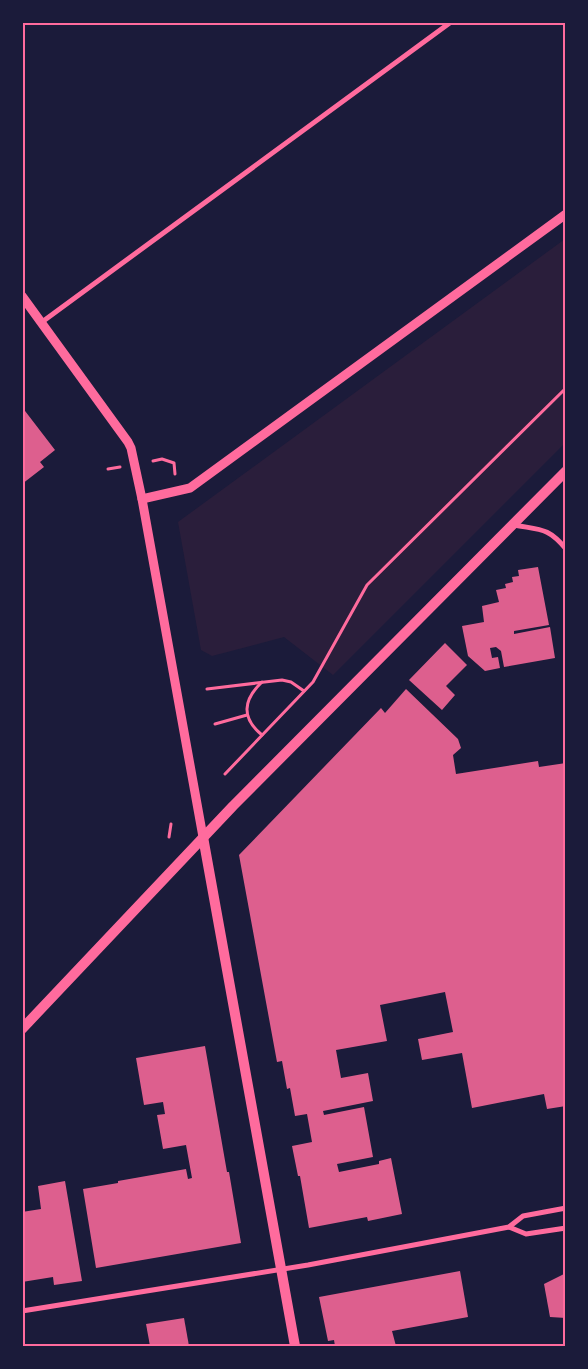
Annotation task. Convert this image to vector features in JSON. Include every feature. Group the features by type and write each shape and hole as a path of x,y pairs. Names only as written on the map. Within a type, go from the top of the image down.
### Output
{"main road":[{"path":"22,1029 203,837 566,471"},
{"path":"203,837 295,1346"}],"street":[{"path":"42,322 451,22"},
{"path":"142,499 190,488 566,214"},
{"path":"22,296 131,448 142,499 203,837"},
{"path":"512,524 548,532 566,549"},
{"path":"509,1228 523,1216 566,1208"},
{"path":"22,1311 280,1270 509,1228 526,1234 566,1228"}],"path":[{"path":"225,774 313,682 367,585 566,388"},
{"path":"153,461 162,459 174,463 175,474"},
{"path":"108,469 120,467"},
{"path":"208,689 282,680 291,682 304,692"},
{"path":"262,736 254,729 247,715 249,699 255,689 263,682"},
{"path":"215,724 247,715"},
{"path":"169,837 171,824"}],"shaded area":[{"path":"565,239 565,443 333,675 284,637 212,656 201,650 178,522"}],"building":[{"path":"22,407 55,450 40,462 44,467 22,484"},
{"path":"538,567 549,625 514,631 514,634 550,627 555,658 504,667 501,651 496,647 490,648 492,658 498,657 500,668 485,671 468,656 462,626 484,622 482,606 499,602 496,590 506,588 505,584 513,582 512,577 519,576 518,570"},
{"path":"445,643 467,665 446,686 455,695 442,710 409,680"},
{"path":"406,689 458,739 461,748 453,755 456,774 538,761 539,767 566,763 566,1106 547,1109 544,1094 472,1108 462,1053 422,1060 418,1039 453,1032 445,992 380,1005 387,1041 336,1050 341,1078 368,1073 373,1101 323,1111 324,1115 364,1107 373,1157 337,1164 339,1172 379,1164 379,1161 391,1158 402,1214 368,1221 367,1217 309,1228 300,1176 298,1176 292,1146 312,1142 307,1114 295,1116 290,1088 287,1089 282,1061 277,1062 239,855 381,708 385,713"},
{"path":"205,1046 241,1243 96,1268 83,1189 186,1169 188,1179 192,1178 186,1145 163,1149 157,1115 165,1114 163,1102 144,1105 136,1058"},
{"path":"65,1181 82,1281 54,1285 53,1277 22,1282 22,1212 41,1209 38,1186"},
{"path":"460,1271 468,1317 392,1331 396,1346 335,1346 334,1340 328,1341 319,1297"},
{"path":"566,1273 566,1318 550,1317 544,1284"},
{"path":"184,1318 189,1346 150,1346 146,1324"}]}
